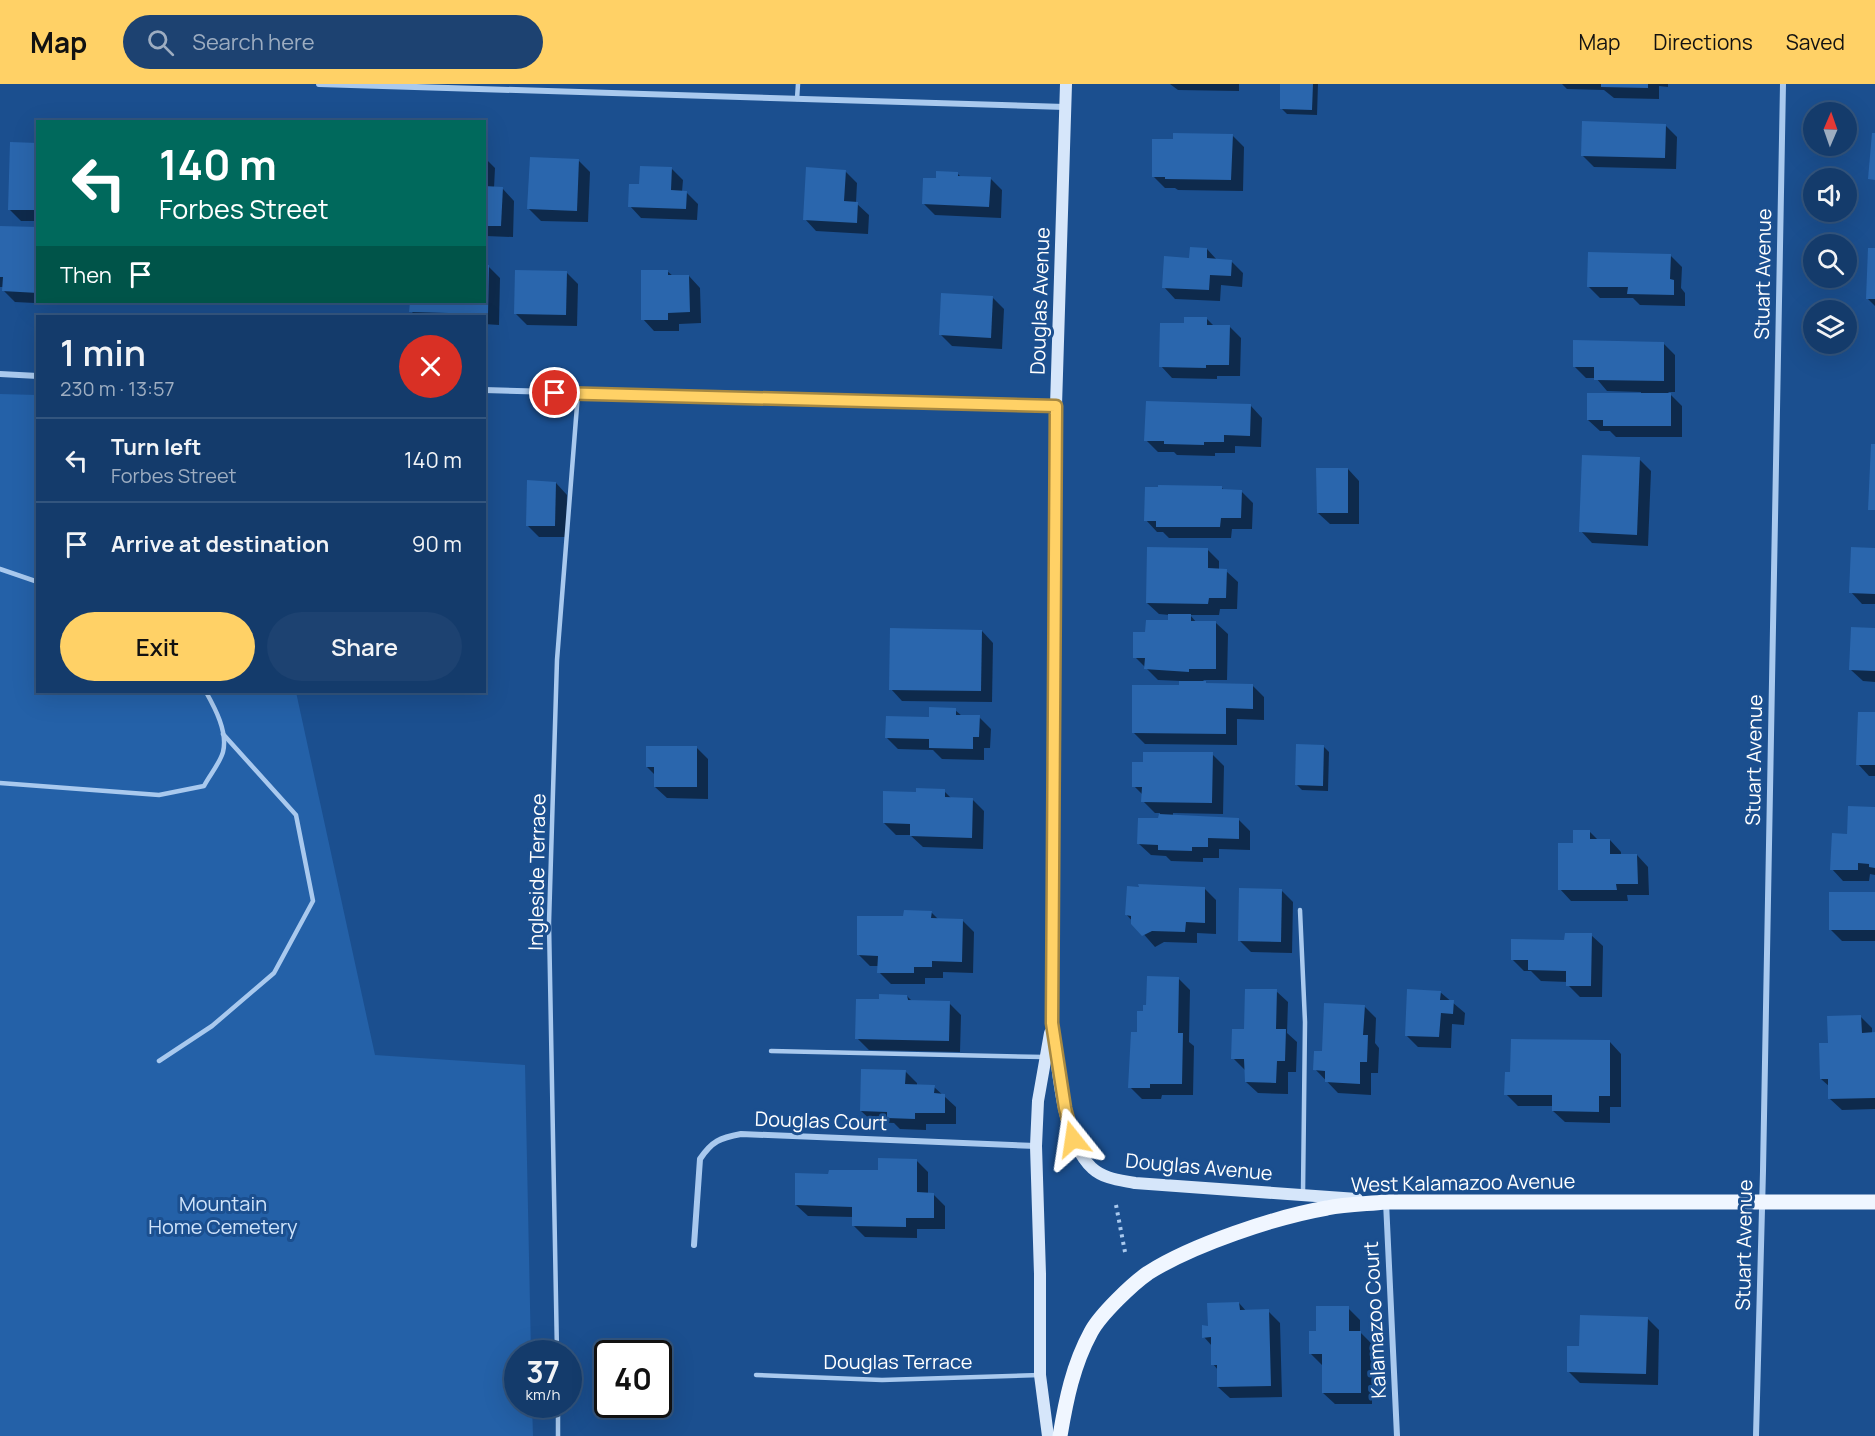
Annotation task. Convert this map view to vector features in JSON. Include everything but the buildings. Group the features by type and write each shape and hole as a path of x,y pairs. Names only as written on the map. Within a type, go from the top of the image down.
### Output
{"main road":[{"name":"Douglas Avenue","path":"1066,84 1056,406 1052,1023 1065,1108 1073,1139 1093,1168 1112,1179 1135,1183 1386,1202"},
{"name":"Douglas Avenue","path":"1048,1436 1040,1375 1036,1146 1038,1101 1052,1023"},
{"name":"West Kalamazoo Avenue","path":"1060,1436 1066,1400 1076,1365 1092,1330 1114,1304 1147,1274 1190,1251 1279,1220 1327,1208 1386,1202 1875,1202"}],"street":[{"path":"319,84 481,86 1066,108"},
{"name":"Stuart Avenue","path":"1756,1436 1783,84"},
{"path":"0,374 36,376"},
{"path":"486,390 1056,406"},
{"name":"Douglas Court","path":"694,1245 700,1159 707,1148 721,1138 741,1134 1036,1146"},
{"name":"Kalamazoo Court","path":"1386,1202 1397,1436"}],"lane":[{"path":"797,99 798,84"},
{"name":"Ingleside Terrace","path":"557,1340 549,923 557,660 578,393"},
{"path":"0,569 36,581"},
{"path":"0,783 159,795 204,786 223,752 223,734 217,712 207,693"},
{"path":"159,1061 212,1026 274,973 314,901 296,815 223,734"},
{"path":"1300,910 1305,1022 1303,1195"},
{"path":"771,1051 1045,1057"},
{"name":"Douglas Terrace","path":"756,1375 882,1380 1040,1375"},
{"path":"558,1418 558,1436"}],"path":[{"path":"1116,1200 1125,1252"}],"green space":[{"name":"Mountain Home Cemetery","path":"0,394 36,395 36,693 296,693 375,1055 525,1065 531,1340 504,1340 504,1418 532,1418 533,1436 0,1436"}],"route":[{"path":"555,393 1056,406 1052,1023 1065,1108 1073,1139"}]}
